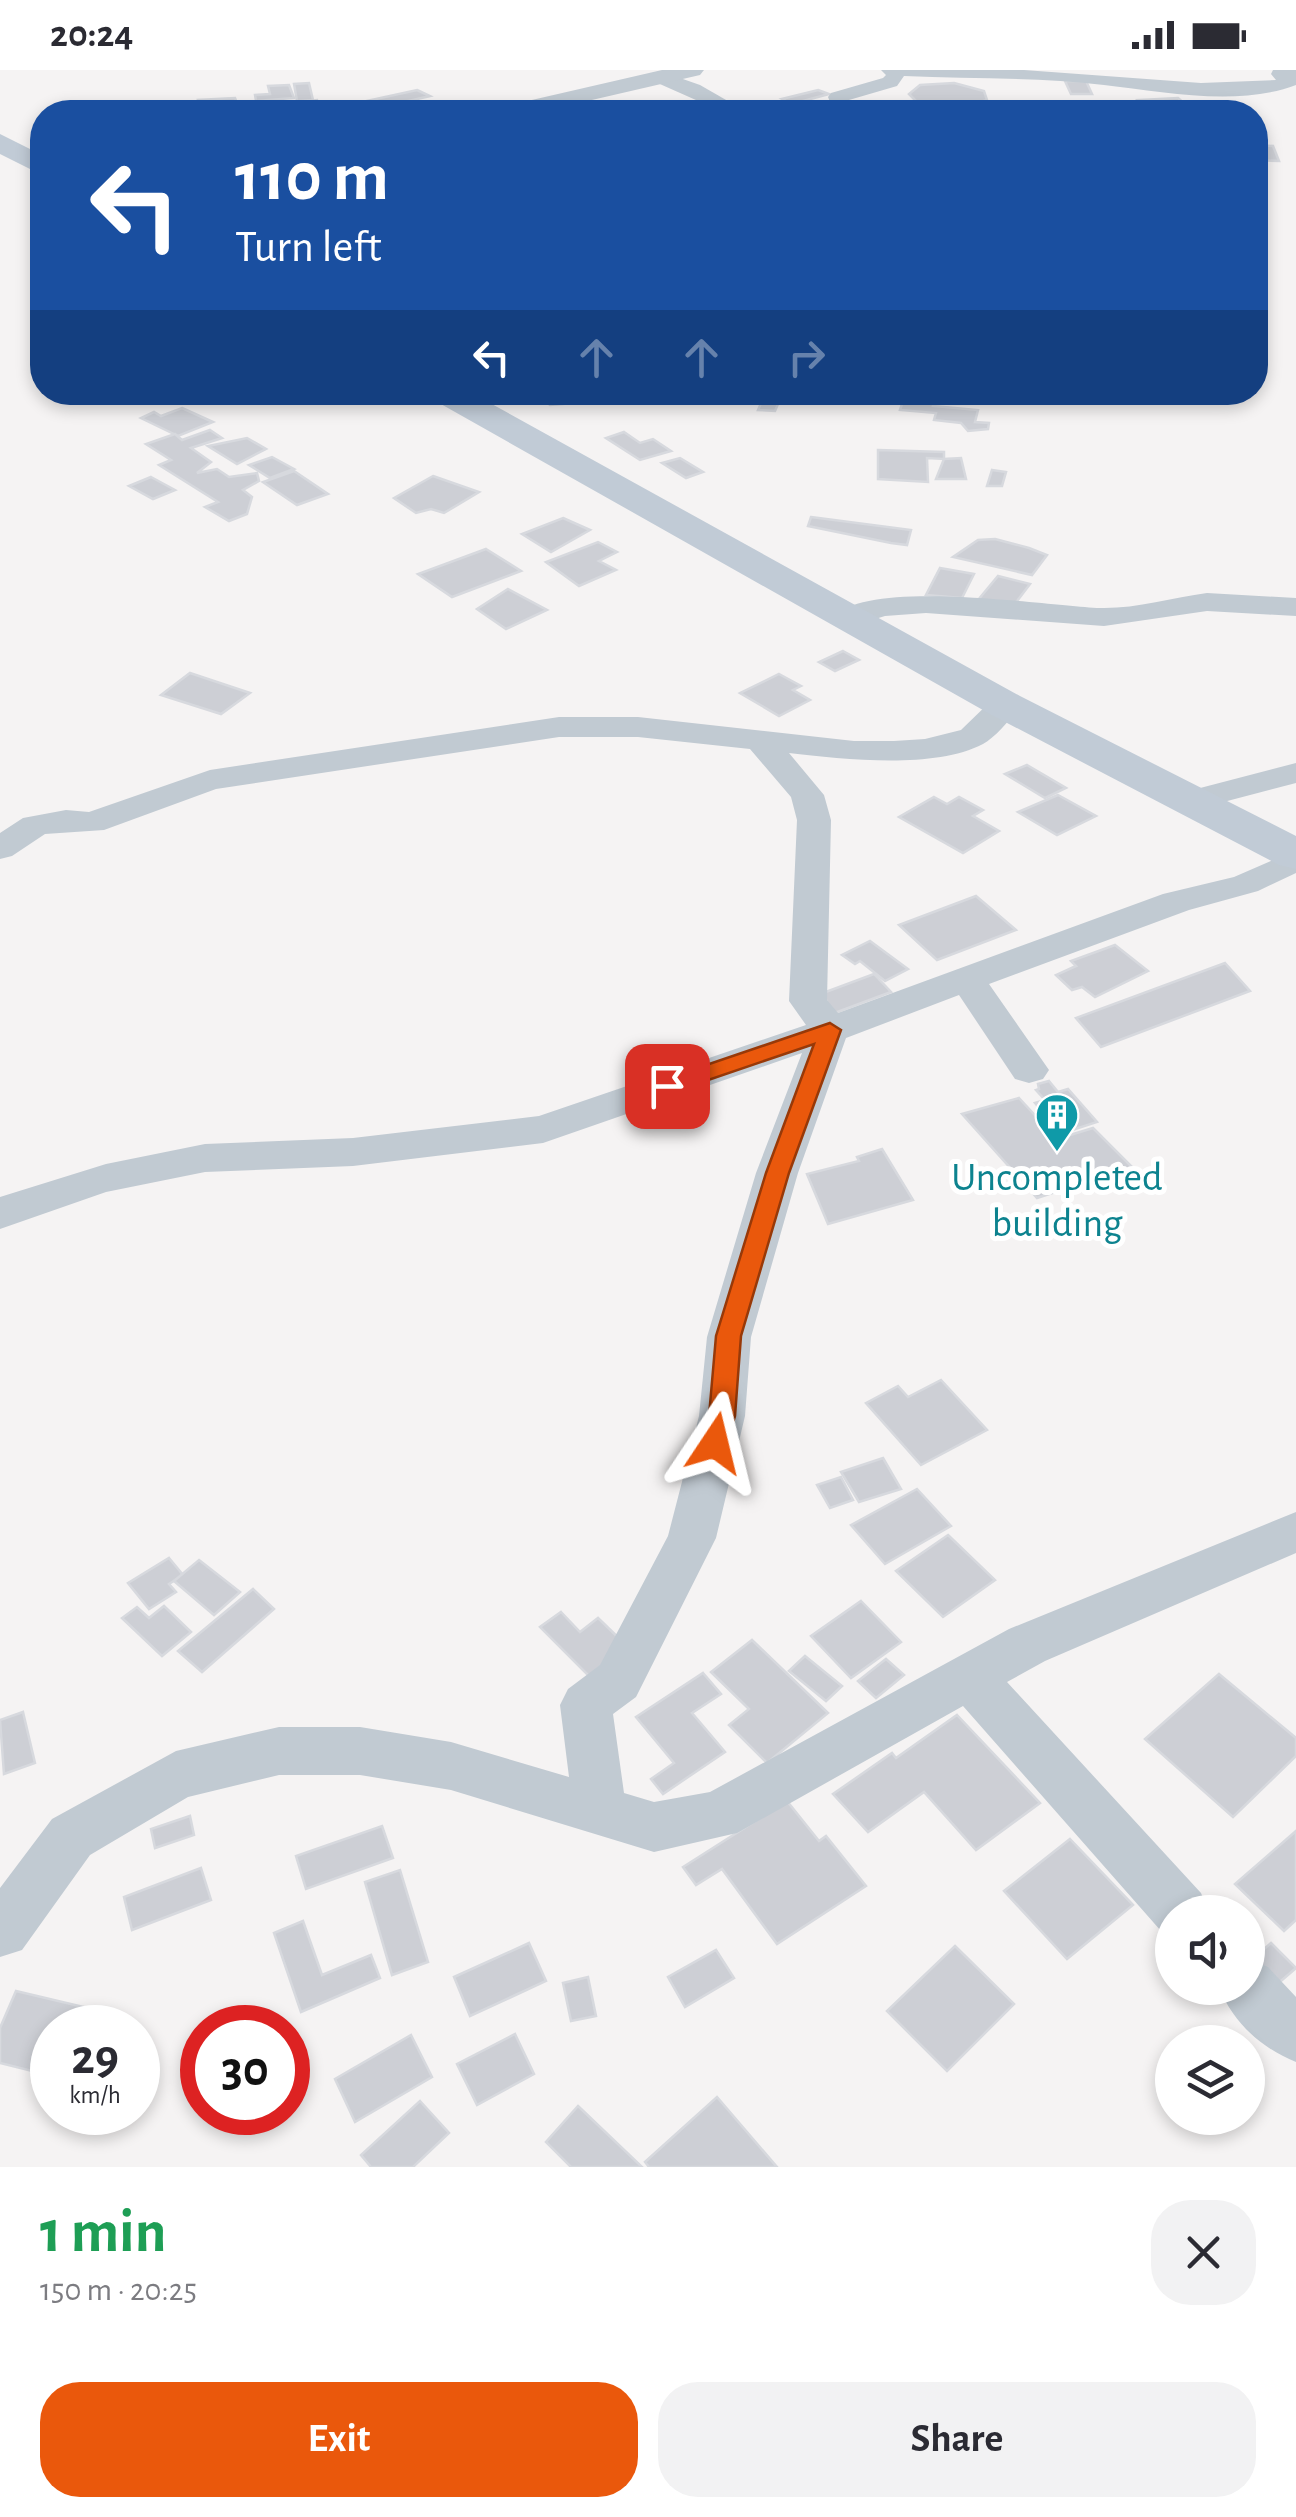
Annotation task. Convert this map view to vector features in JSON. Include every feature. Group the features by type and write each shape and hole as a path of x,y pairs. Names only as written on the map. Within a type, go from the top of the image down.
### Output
{"main road":[{"path":"5,150 30,161"},
{"path":"467,405 1006,705 1296,857"}],"street":[{"path":"556,100 646,76 692,70"},
{"path":"1104,79 1125,70"},
{"path":"839,100 892,80 1104,79 1128,85 1267,88 1292,80 1278,71"},
{"path":"646,76 693,88 715,100"},
{"path":"849,618 881,608 926,604 1104,617 1207,602 1296,607"},
{"path":"0,850 35,825 66,820 92,823 210,780 558,727 596,725 854,750 926,749 972,736 1006,705"},
{"path":"758,739 807,795 814,820 808,1001 830,1030"},
{"path":"1193,800 1296,772"},
{"path":"0,1214 36,1198 106,1178 205,1158 353,1152 544,1130 1176,902 1246,884 1296,857"},
{"path":"967,979 1029,1070"},
{"path":"600,1812 586,1704 618,1681 692,1538 722,1416 728,1336 777,1173 830,1030"},
{"path":"1,1932 71,1838 176,1775 279,1751 360,1751 451,1766 654,1827 718,1815 1027,1645 1296,1532"},
{"path":"969,1676 1166,1895"},
{"path":"1264,2005 1296,2032"}],"building":[{"path":"1065,81 1086,81 1092,94 1071,94"},
{"path":"309,83 313,100 297,100 294,84"},
{"path":"954,83 984,91 987,100 915,100 909,94 920,85"},
{"path":"289,85 294,98 256,100 255,95 270,94 268,86"},
{"path":"417,90 430,96 413,100 371,100"},
{"path":"818,90 829,94 807,100 782,99"},
{"path":"1268,146 1273,146 1279,161 1268,161"},
{"path":"760,405 778,405 775,411 758,410"},
{"path":"902,405 933,405 978,410 975,422 989,423 988,429 968,431 961,423 934,420 936,413 900,410"},
{"path":"182,408 213,422 178,436 141,418 154,412 161,416"},
{"path":"210,430 222,438 191,448 211,462 197,473 217,469 229,477 257,473 259,481 243,490 252,497 247,514 229,521 205,507 218,502 159,465 171,460 146,444 175,434 182,440"},
{"path":"624,432 640,443 653,439 671,451 640,460 606,438"},
{"path":"247,438 266,449 237,464 208,446"},
{"path":"878,450 944,452 944,459 927,458 928,482 878,479"},
{"path":"272,457 294,469 270,478 249,465"},
{"path":"680,458 703,472 686,478 662,463"},
{"path":"961,458 966,479 936,479 944,459"},
{"path":"992,470 1006,472 1002,486 987,486"},
{"path":"294,471 328,494 297,505 263,482"},
{"path":"433,476 479,492 444,513 431,509 416,513 394,498"},
{"path":"151,477 175,490 153,499 129,486"},
{"path":"811,517 911,530 907,545 891,543 808,526"},
{"path":"563,518 590,530 551,552 522,534"},
{"path":"995,539 1047,555 1032,575 953,557 978,540"},
{"path":"598,542 617,552 599,561 616,570 579,586 546,562"},
{"path":"486,549 521,571 452,597 418,574"},
{"path":"940,568 974,574 962,598 926,595"},
{"path":"998,576 1030,584 1014,605 978,600"},
{"path":"508,589 547,610 506,629 477,609"},
{"path":"843,651 859,660 835,671 819,662"},
{"path":"190,673 250,693 221,714 161,695"},
{"path":"779,674 801,686 793,690 810,700 779,716 740,693"},
{"path":"1027,765 1066,788 1045,798 1005,774"},
{"path":"1058,795 1096,816 1057,835 1018,812"},
{"path":"934,797 947,804 959,797 983,810 973,816 999,831 963,853 899,817"},
{"path":"976,896 1016,930 937,960 899,925"},
{"path":"870,941 908,969 885,981 860,961 855,964 842,955"},
{"path":"1115,945 1148,971 1095,997 1082,987 1072,990 1056,975 1076,966 1071,961"},
{"path":"1225,963 1250,991 1101,1047 1076,1018"},
{"path":"874,974 891,992 832,1014 823,993"},
{"path":"1049,1081 1058,1092 1068,1089 1097,1122 1060,1134 1035,1103 1045,1100 1036,1090 1038,1084"},
{"name":"Uncompleted building","path":"1019,1098 1057,1139 1093,1128 1132,1167 1037,1198 962,1114"},
{"path":"882,1149 913,1200 828,1224 807,1174 859,1161 857,1157"},
{"path":"941,1380 987,1430 921,1465 866,1403 898,1386 908,1397"},
{"path":"883,1458 901,1489 859,1502 841,1472"},
{"path":"841,1477 853,1500 830,1508 817,1485"},
{"path":"917,1489 951,1526 885,1564 851,1525"},
{"path":"948,1535 995,1580 943,1617 896,1571"},
{"path":"169,1558 183,1575 169,1584 176,1592 149,1609 128,1583"},
{"path":"199,1560 240,1592 214,1615 174,1581"},
{"path":"253,1589 274,1609 202,1672 178,1651"},
{"path":"861,1601 901,1642 851,1678 811,1636"},
{"path":"164,1606 191,1632 162,1656 122,1618 137,1607 149,1618"},
{"path":"561,1612 580,1632 598,1618 627,1646 589,1676 540,1627"},
{"path":"752,1640 828,1713 767,1763 729,1725 749,1709 711,1672"},
{"path":"805,1656 842,1686 826,1701 789,1671"},
{"path":"886,1659 904,1675 876,1698 858,1681"},
{"path":"703,1673 721,1694 692,1713 725,1752 663,1794 651,1779 674,1763 636,1717"},
{"path":"1219,1674 1296,1738 1296,1756 1233,1817 1145,1739"},
{"path":"23,1712 35,1763 4,1774 0,1720"},
{"path":"957,1715 1040,1803 976,1850 924,1792 868,1832 833,1794 892,1753 896,1758"},
{"path":"787,1801 819,1841 826,1836 866,1886 777,1944 722,1869 696,1885 683,1867"},
{"path":"190,1816 194,1835 155,1848 151,1829"},
{"path":"382,1826 393,1858 306,1889 296,1856"},
{"path":"1296,1831 1296,1920 1284,1931 1265,1913 1265,1895 1246,1895 1235,1884"},
{"path":"1070,1839 1133,1905 1067,1959 1004,1891"},
{"path":"201,1868 211,1900 132,1930 124,1897"},
{"path":"400,1870 428,1962 392,1975 365,1882"},
{"path":"303,1921 322,1975 371,1955 380,1978 310,2008 310,2005 299,2005 274,1933"},
{"path":"529,1943 546,1981 470,2016 454,1977"},
{"path":"1271,1943 1296,1968 1268,1992 1265,1989 1265,1948"},
{"path":"955,1946 1014,2004 947,2071 887,2011"},
{"path":"716,1950 734,1978 685,2007 668,1977"},
{"path":"588,1977 596,2016 571,2021 563,1983"},
{"path":"16,1991 75,2005 30,2005 30,2070 0,2063 0,2028"},
{"path":"515,2034 534,2074 477,2105 457,2064"},
{"path":"411,2035 432,2077 355,2122 335,2079"},
{"path":"717,2097 777,2167 649,2167 645,2162"},
{"path":"420,2101 449,2133 413,2167 371,2167 361,2155"},
{"path":"578,2106 642,2167 571,2167 546,2142"}],"place":[{"name":"Uncompleted building","path":"1057,1153"}],"route":[{"path":"667,1086 830,1030 777,1173 756,1255 728,1336 722,1416 715,1443"}]}
